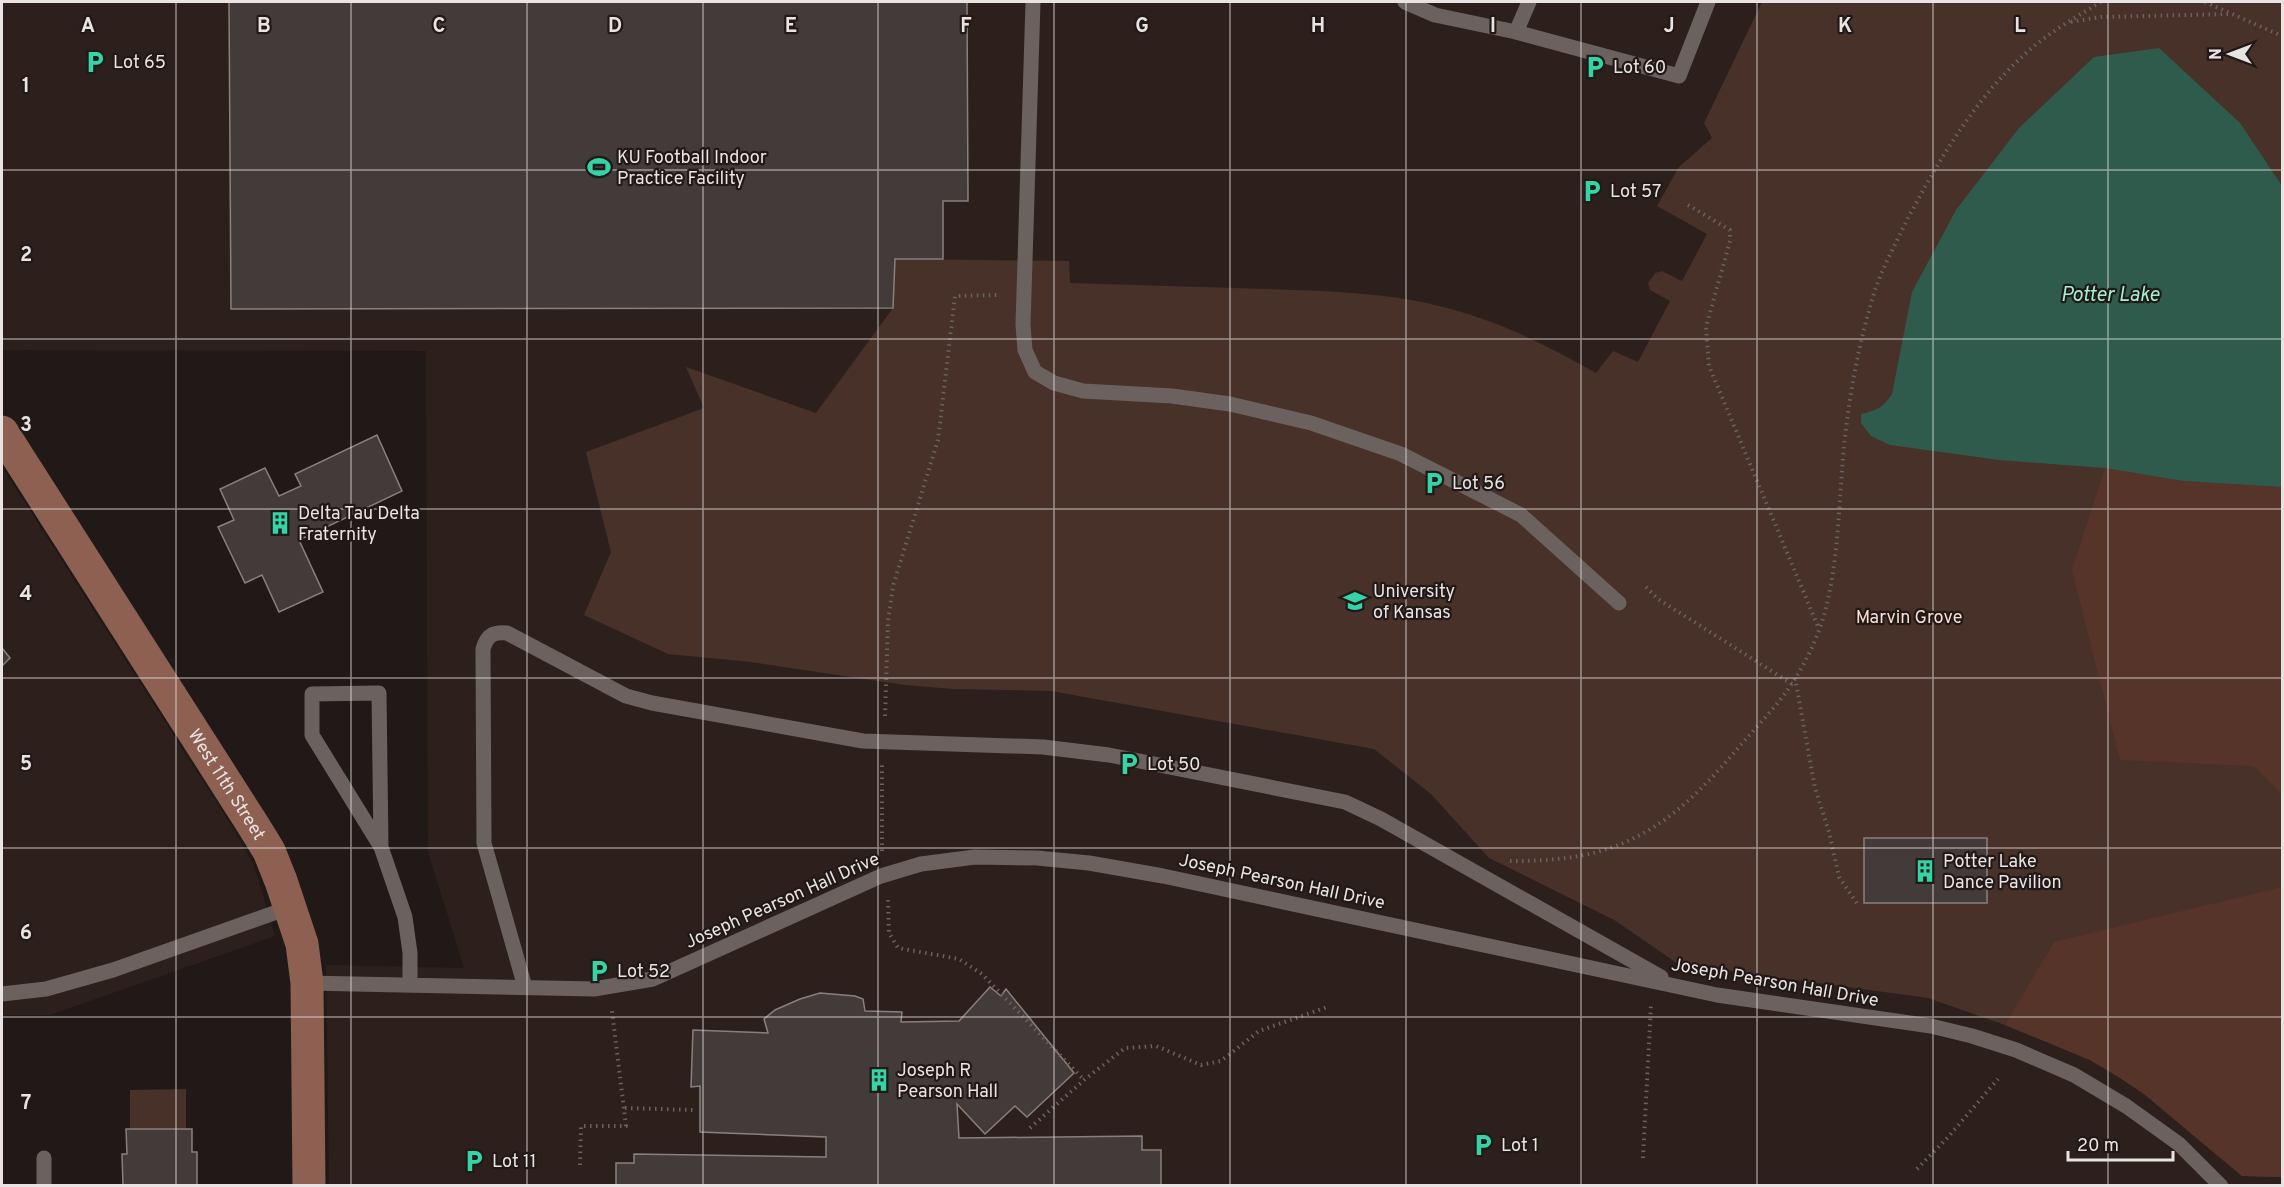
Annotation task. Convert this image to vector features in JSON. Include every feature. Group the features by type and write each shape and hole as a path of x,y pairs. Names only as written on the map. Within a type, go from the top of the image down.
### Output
{"street":[{"name":"West 11th Street","path":"2,432 269,851 303,944 307,983 309,1185"}],"lane":[{"path":"1033,2 1024,294 1025,350 1035,372 1054,383 1083,391 1172,396 1230,404 1311,423 1401,454 1521,515 1619,603"},
{"path":"1405,2 1435,15 1516,32 1679,76 1708,2"},
{"path":"1516,32 1529,2"},
{"path":"525,987 484,843 483,649 486,638 494,633 507,633 626,696 863,741 1042,747 1109,755 1345,802 1381,819 1675,985"},
{"path":"381,847 380,693 312,694 312,735 381,847 405,917 410,953 410,985"},
{"name":"Joseph Pearson Hall Drive","path":"307,983 610,987 653,980 885,875 921,864 975,857 1037,858 1089,863 1174,878 1717,995 1931,1026 2016,1050 2074,1075 2126,1106 2179,1144 2221,1185"},
{"path":"2,994 46,990 113,970 291,907"},
{"path":"44,1158 44,1185"}],"path":[{"path":"1520,861 1551,860 1585,855 1617,846 1651,828 1675,812 1710,780 1792,684 1819,630 1827,605 1840,519 1844,447 1856,366 1870,305 1885,264 1933,170 1956,134 1992,88 2027,52 2068,22 2101,2"},
{"path":"2205,2 2283,36"},
{"path":"2068,22 2101,17 2232,14"},
{"path":"1688,205 1730,230 1730,241 1706,327 1708,366 1819,630"},
{"path":"1024,294 955,296 938,440 893,586 888,621 883,742 882,854 889,901 889,933 898,948 958,958 982,974 1084,1080"},
{"path":"1646,587 1658,599 1792,684"},
{"path":"1795,678 1815,788 1829,832 1839,877 1858,905"},
{"path":"580,1165 581,1126 626,1126 610,987"},
{"path":"1030,1128 1084,1080 1125,1048 1156,1046 1201,1065 1221,1061 1259,1031 1327,1007"},
{"path":"1643,1158 1650,1020"},
{"path":"1917,1169 1998,1079"},
{"path":"625,1108 694,1110"}],"shaded area":[{"name":"University of Kansas","path":"2,2 2282,2 2282,1185 329,1185 326,965 464,968 428,852 426,351 2,350"},
{"path":"2,467 233,828 254,865 275,936 50,1015 2,1015"},
{"path":"2105,468 2183,481 2282,487 2282,795 2254,766 2120,760 2072,570"},
{"path":"2282,887 2282,1177 2242,1176 2144,1094 2117,1076 2090,1060 2005,1025 2054,942"}],"green space":[{"name":"Marvin Grove","path":"1762,2 2282,2 2282,1177 2242,1176 2144,1094 2117,1076 2090,1060 2005,1025 1928,998 1678,964 1616,921 1489,858 1431,794 1374,749 1051,691 954,689 905,685 751,662 668,654 584,615 611,552 586,452 704,408 686,367 816,413 893,308 895,259 1069,261 1070,283 1359,293 1405,299 1451,309 1489,321 1544,345 1596,373 1613,351 1638,362 1670,301 1650,290 1648,283 1655,273 1662,271 1682,281 1707,234 1657,206 1679,167 1712,138 1704,123"},
{"path":"186,1089 186,1129 130,1129 130,1090"}],"water":[{"name":"Potter Lake","path":"2159,48 2240,123 2282,186 2282,487 2183,481 2105,468 1999,460 1890,445 1871,436 1861,423 1861,414 1879,408 1892,394 1912,292 1956,210 2019,128 2094,57"}],"building":[{"name":"KU Football Indoor Practice Facility","path":"229,2 967,2 968,201 943,201 943,259 895,259 893,308 231,309"},
{"name":"Delta Tau Delta Fraternity","path":"377,435 402,491 299,540 323,592 279,612 262,575 245,583 218,527 234,520 220,489 265,468 279,496 301,486 295,474"},
{"path":"2,648 10,658 2,666"},
{"name":"Potter Lake Dance Pavilion","path":"1864,838 1987,838 1987,903 1864,903"},
{"name":"Joseph R Pearson Hall","path":"990,987 1001,996 1006,989 1074,1073 1027,1117 1015,1106 985,1134 957,1104 959,1138 1142,1136 1142,1150 1161,1150 1161,1186 616,1186 616,1163 634,1163 634,1154 826,1157 826,1137 700,1132 700,1086 691,1087 693,1030 768,1033 764,1019 775,1010 820,993 855,996 863,999 865,1011 902,1012 901,1022 959,1021"},
{"path":"126,1129 192,1129 192,1152 197,1152 197,1186 123,1186 122,1154 127,1154"}],"place":[{"name":"Lot 65","path":"95,62"},
{"name":"Lot 60","path":"1595,67"},
{"name":"KU Football Indoor Practice Facility","path":"599,167"},
{"name":"Lot 57","path":"1592,191"},
{"name":"Lot 56","path":"1434,483"},
{"name":"Delta Tau Delta Fraternity","path":"280,523"},
{"name":"University of Kansas","path":"1355,601"},
{"name":"Lot 50","path":"1129,764"},
{"name":"Potter Lake Dance Pavilion","path":"1925,871"},
{"name":"Lot 52","path":"599,971"},
{"name":"Joseph R Pearson Hall","path":"879,1080"},
{"name":"Lot 1","path":"1483,1145"},
{"name":"Lot 11","path":"474,1161"}]}
